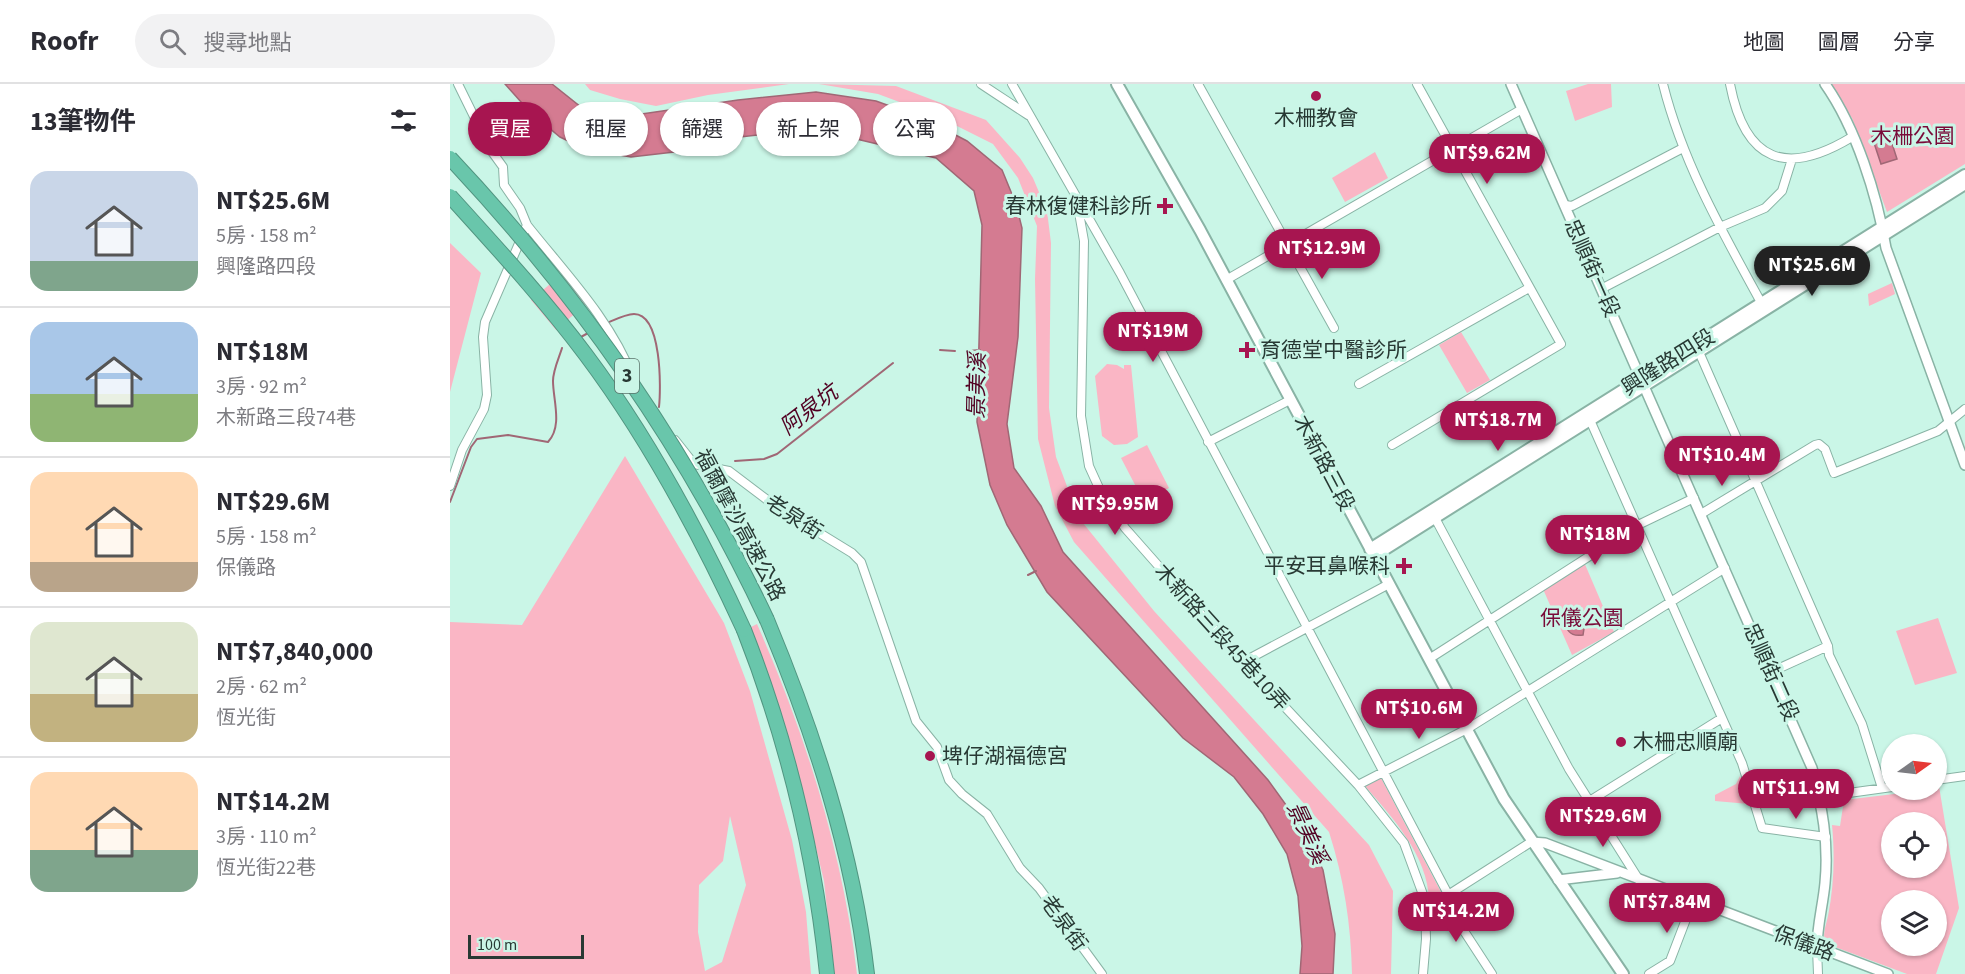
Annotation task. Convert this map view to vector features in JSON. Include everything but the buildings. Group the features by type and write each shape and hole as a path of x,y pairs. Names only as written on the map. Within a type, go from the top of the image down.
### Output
{"highway":[{"name":"福爾摩沙高速公路","path":"450,158 561,286 641,395 691,473 740,562 792,679 841,836 863,937 867,974"},
{"name":"福爾摩沙高速公路","path":"450,196 520,273 593,365 685,510 744,630 768,692 798,796 813,865 827,974"}],"main road":[{"name":"木新路三段","path":"1117,84 1226,280 1467,729 1531,842 1623,974"},
{"name":"興隆路四段","path":"1372,553 1883,231 1965,175"},
{"name":"興隆路四段","path":"1883,231 1965,184"},
{"name":"興隆路四段","path":"1372,553 1435,518 1590,420 1642,382"}],"street":[{"name":"老泉街","path":"459,84 490,149 503,167 504,185 520,208 527,225 598,315 625,356 634,378 667,430 694,464 729,471 774,505 861,562 916,721 937,747 949,780 987,814 1020,868 1039,888 1102,974"},
{"path":"981,84 1031,119"},
{"path":"1012,84 1120,273 1449,896 1464,931 1492,974"},
{"path":"1198,84 1334,328"},
{"path":"1392,445 1560,344 1417,84"},
{"name":"忠順街一段","path":"1511,84 1642,382"},
{"path":"1663,84 1683,148 1720,227 1763,307"},
{"path":"1730,84 1737,111 1754,141 1771,157 1792,159 1819,154 1852,137"},
{"path":"1825,84 1839,106 1880,212 1886,248 1965,465"},
{"path":"1226,280 1522,109"},
{"path":"1565,205 1572,206 1683,148"},
{"path":"1601,289 1720,227 1754,215 1772,202 1785,183 1792,159"},
{"name":"木新路三段45巷10弄","path":"1074,194 1084,242 1081,416 1089,466 1099,488 1125,528 1243,662 1358,785 1404,843 1422,885 1426,909 1423,974"},
{"path":"450,486 462,450 484,409 487,395 484,322 527,225"},
{"path":"1359,384 1529,288"},
{"path":"1693,351 1755,481 1828,646 1829,655 1862,724 1881,788 1820,797"},
{"name":"忠順街二段","path":"1642,382 1802,740 1820,797 1826,837 1826,880 1817,930 1818,974"},
{"path":"1208,442 1290,400"},
{"path":"1701,514 1815,445 1823,446 1834,473 1938,431 1965,410"},
{"path":"1590,420 1742,763 1762,828 1826,837"},
{"path":"1430,659 1638,525 1694,498"},
{"path":"1435,518 1527,693 1588,802 1640,881"},
{"path":"1358,785 1467,729 1670,600 1725,568"},
{"path":"1243,662 1389,584"},
{"path":"1771,672 1828,646"},
{"path":"1588,802 1722,718"},
{"path":"1947,778 1965,776"},
{"path":"1426,909 1531,842"},
{"name":"保儀路","path":"1531,842 1545,843 1888,974"},
{"path":"1558,880 1619,872"},
{"path":"1649,974 1670,961 1693,901"}],"green space":[{"path":"585,84 789,84 675,102 660,102 660,105 656,106 648,104 648,102 620,99 590,90"},
{"path":"819,84 896,86 938,102 899,102 878,94"},
{"path":"1588,84 1611,84 1612,107 1575,121 1566,91"},
{"name":"木柵公園","path":"1825,84 1965,84 1965,164 1887,212 1852,118"},
{"path":"957,109 986,120 1020,158 1033,178 1047,211 1051,243 1049,408 1056,457 1079,518 1154,611 1369,845 1393,891 1391,974 1352,974 1346,902 1329,832 1074,542 1055,506 1038,439 1035,279 1037,226 1018,178 993,144 957,126"},
{"path":"1375,152 1388,178 1345,202 1332,178"},
{"path":"450,243 481,273 450,392"},
{"path":"562,274 587,303 556,330 531,300"},
{"path":"1892,283 1895,294 1869,306 1868,294"},
{"path":"1461,332 1490,380 1467,393 1439,345"},
{"path":"1107,364 1117,365 1124,369 1124,365 1131,365 1138,437 1127,444 1114,445 1102,436 1095,376"},
{"path":"1147,445 1169,488 1144,502 1121,458"},
{"path":"625,456 724,623 750,691 792,840 806,912 811,974 450,974 450,622 522,625","holes":["730,816 746,885 722,962 705,971 698,932 699,885 723,861"]},
{"name":"保儀公園","path":"1584,562 1614,632 1572,655 1543,589"},
{"path":"1938,618 1957,673 1915,685 1896,631"},
{"path":"757,624 791,709 820,796 842,884 857,974 834,974 824,881 790,742 749,628"},
{"path":"1740,776 1749,804 1715,801 1715,795 1736,784"},
{"path":"1381,778 1441,892 1429,900 1422,868 1407,838 1365,786"},
{"path":"1881,796 1881,800 1941,800 1943,812 1881,812 1881,878 1947,878 1947,835 1959,908 1947,942 1947,890 1881,890 1881,956 1942,956 1936,974 1907,974 1827,944 1825,941 1833,871 1832,825 1840,826 1844,800"}],"shaded area":[{"path":"505,84 552,84 575,102 564,102 564,139 552,130 552,102 521,102"},
{"path":"816,92 879,102 873,102 873,143 861,140 861,102 756,102 756,135 744,137 744,102 724,102"},
{"path":"660,111 660,154 648,155 648,113"},
{"path":"1888,131 1897,159 1881,164 1872,137"},
{"path":"957,136 967,141 1002,170 1016,204 1022,228 1018,337 1007,424 1014,468 1041,506 1063,552 1268,780 1304,830 1323,870 1335,934 1333,974 1300,974 1302,946 1298,896 1287,854 1263,814 1234,777 1183,738 1047,592 1007,525 990,485 977,422 982,225 974,191 936,158 928,156 957,156"},
{"path":"1572,615 1585,622 1583,635 1573,634 1566,627"}],"waterway":[{"name":"阿泉坑","path":"607,323 634,314 643,317 650,326 658,353 659,407"},
{"name":"阿泉坑","path":"579,338 590,332"},
{"name":"阿泉坑","path":"450,502 471,447 477,439 508,435 548,442 553,436 556,421 553,377 562,348"},
{"name":"阿泉坑","path":"940,350 955,351"},
{"name":"阿泉坑","path":"968,351 980,350"},
{"name":"阿泉坑","path":"735,461 764,459 777,454 893,363"},
{"path":"1028,575 1036,571"}],"place":[{"name":"木柵教會","path":"1316,96"},
{"name":"春林復健科診所","path":"1165,206"},
{"name":"育德堂中醫診所","path":"1247,350"},
{"name":"平安耳鼻喉科","path":"1404,566"},
{"name":"木柵忠順廟","path":"1621,742"},
{"name":"埤仔湖福德宮","path":"930,756"}],"water label":[{"name":"景美溪","path":"977,386"},
{"name":"景美溪","path":"1307,833"}]}
